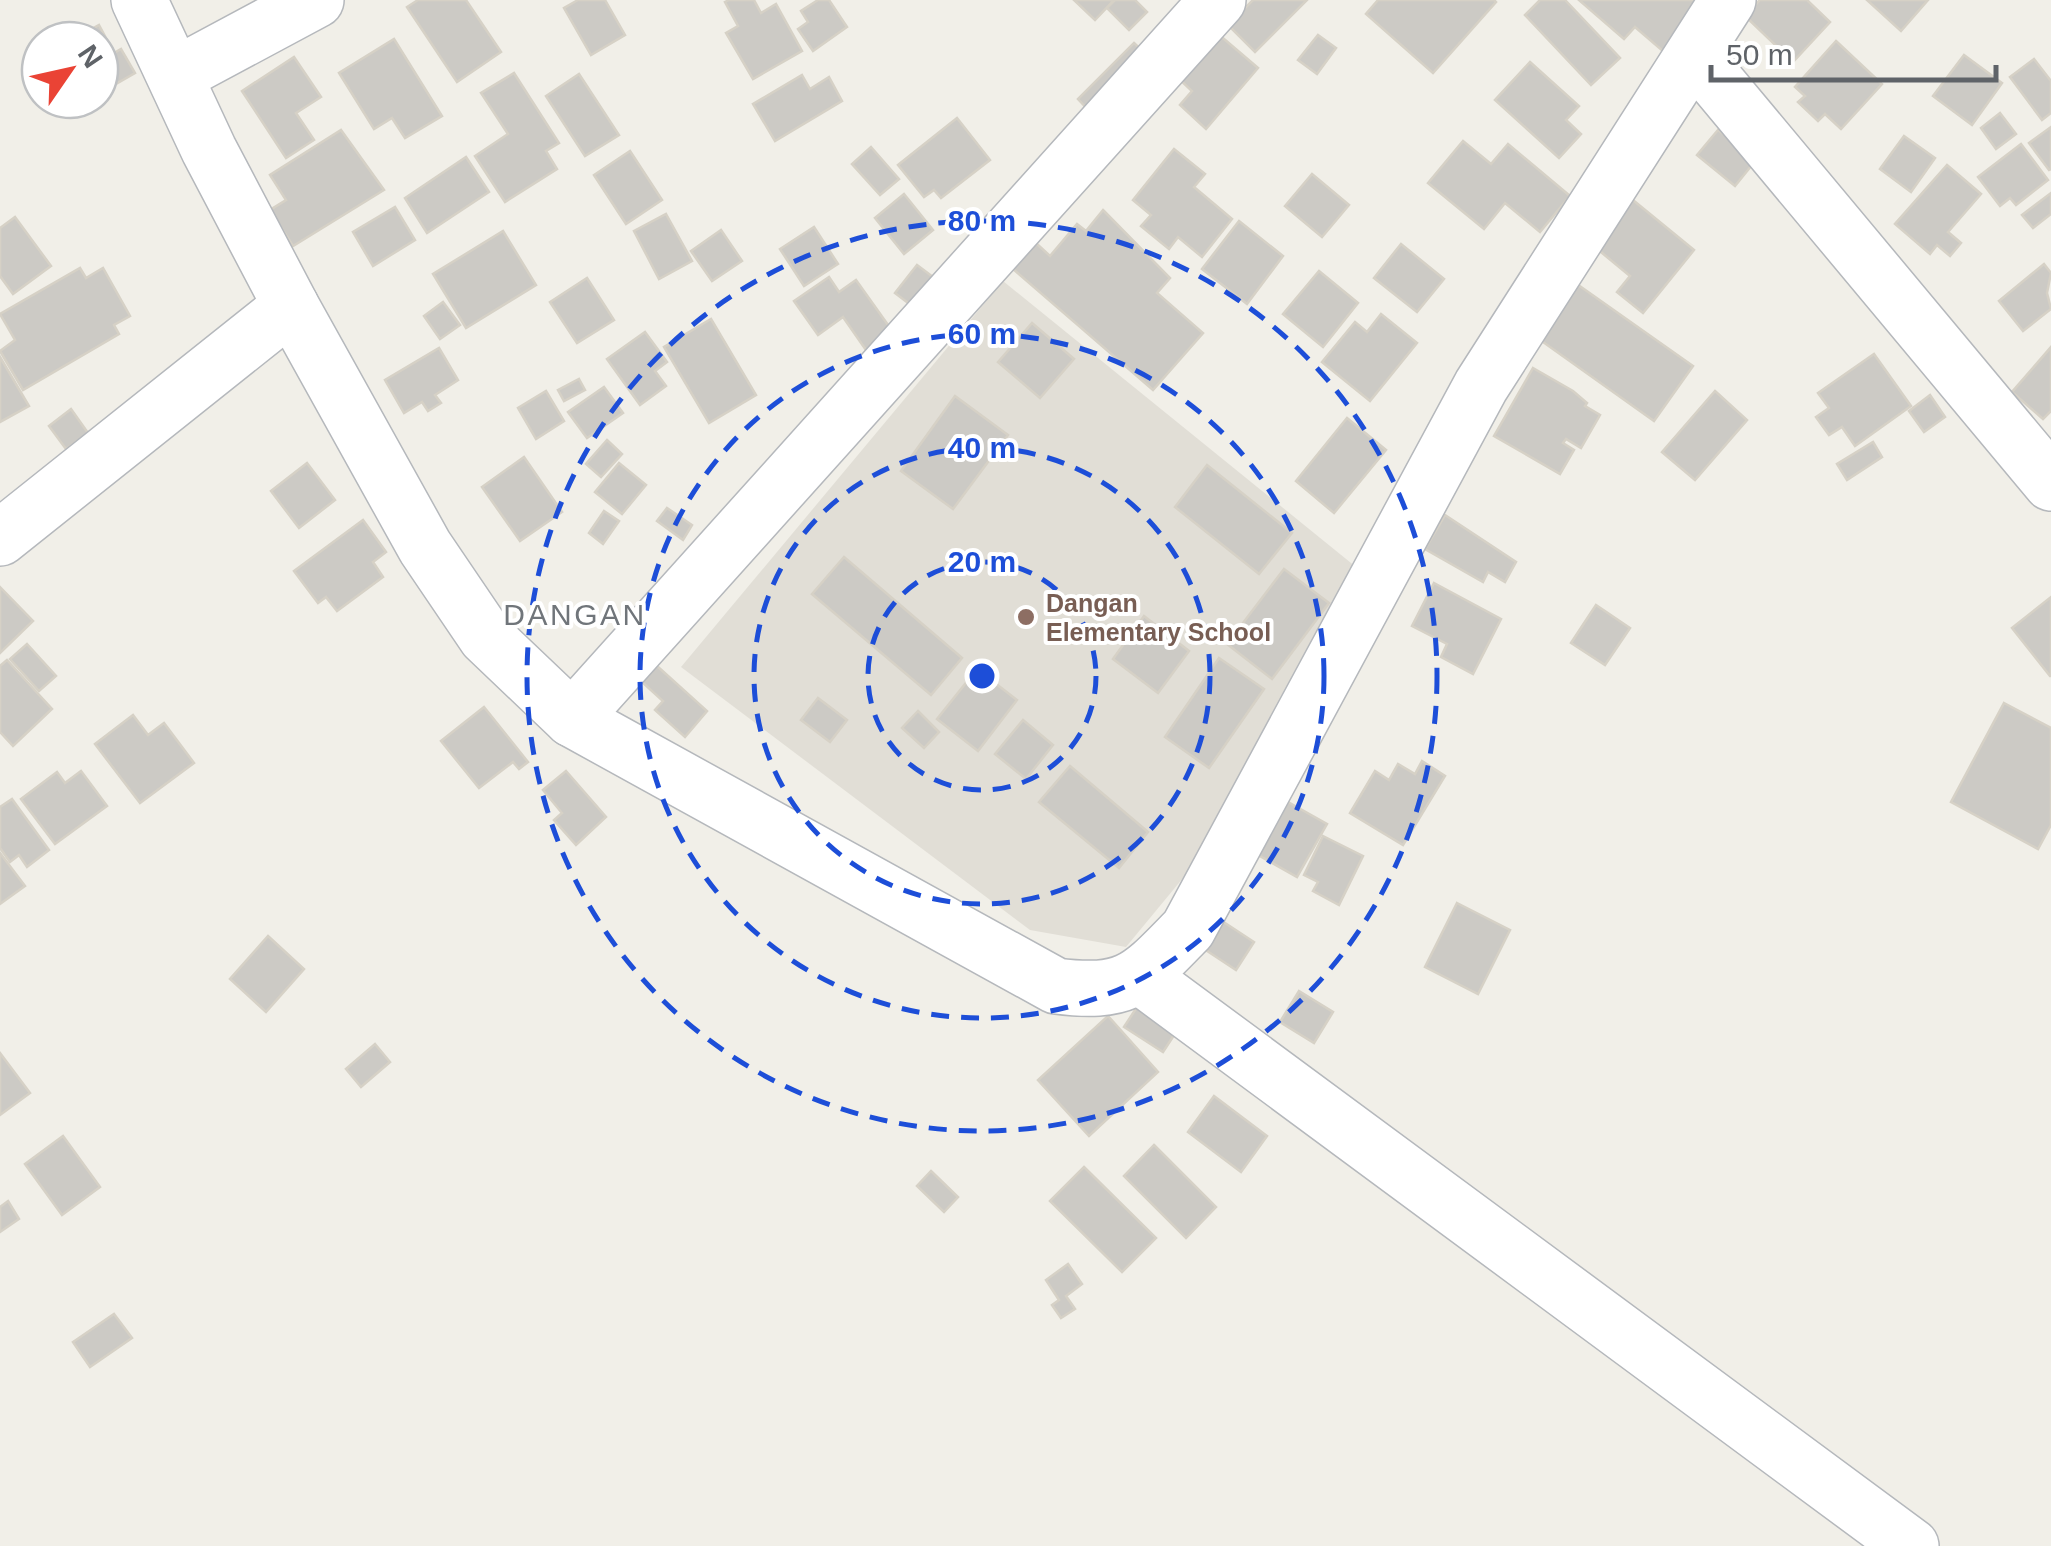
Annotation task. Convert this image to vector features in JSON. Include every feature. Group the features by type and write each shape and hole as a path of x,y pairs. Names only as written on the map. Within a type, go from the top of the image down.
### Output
{"street":[{"path":"140,0 291,306 435,562 486,637 572,719 1056,986 1100,991 1141,977 1188,930 1481,386 1728,0"},
{"path":"176,75 316,0"},
{"path":"572,719 1218,0"},
{"path":"1694,54 2051,483"},
{"path":"0,538 291,306"},
{"path":"1141,977 1911,1546"}],"shaded area":[{"name":"Dangan Elementary School","path":"1003,281 1356,567 1202,855 1126,947 1030,930 681,667"}],"building":[{"path":"418,0 466,0 501,52 457,82 407,7"},
{"path":"578,0 605,0 625,35 591,55 564,8"},
{"path":"754,0 761,13 776,4 802,51 753,79 726,33 738,26 725,2"},
{"path":"818,0 829,0 847,27 813,51 798,29 808,22 801,11"},
{"path":"1074,0 1114,0 1095,20"},
{"path":"1115,0 1135,0 1147,12 1129,30 1107,8"},
{"path":"1253,0 1307,0 1255,52 1228,25"},
{"path":"1378,0 1496,2 1433,73 1366,14"},
{"path":"1540,0 1565,0 1620,58 1591,85 1525,15"},
{"path":"1579,0 1702,0 1664,52 1635,27 1624,39"},
{"path":"1760,0 1807,0 1830,22 1793,62 1745,16"},
{"path":"1867,0 1928,0 1901,31"},
{"path":"1217,33 1258,68 1206,129 1180,105 1192,91 1178,78"},
{"path":"1318,35 1336,48 1317,74 1298,60"},
{"path":"394,39 442,116 405,138 392,118 374,129 339,73"},
{"path":"1836,41 1882,84 1841,129 1825,114 1818,121 1798,102 1805,96 1795,87"},
{"path":"1134,43 1150,58 1093,115 1078,99"},
{"path":"121,49 135,73 120,82 120,50"},
{"path":"1964,55 2002,83 1972,125 1933,96"},
{"path":"294,57 321,97 296,113 314,140 286,158 242,91"},
{"path":"2034,59 2051,81 2051,113 2042,120 2010,77"},
{"path":"1530,62 1579,106 1566,120 1581,134 1559,158 1495,100"},
{"path":"514,73 559,143 546,151 557,169 505,202 475,156 508,134 481,93"},
{"path":"579,74 619,135 585,156 546,96"},
{"path":"802,75 810,89 829,77 842,101 775,141 753,104"},
{"path":"2000,113 2016,134 1996,149 1981,128"},
{"path":"957,118 990,160 941,198 934,190 924,197 898,165"},
{"path":"2051,127 2051,169 2049,170 2029,143"},
{"path":"341,130 384,190 293,246 270,210 286,200 270,175"},
{"path":"1718,130 1756,160 1735,186 1697,155"},
{"path":"1904,136 1935,158 1911,192 1880,169"},
{"path":"1463,141 1491,164 1508,144 1570,196 1540,232 1505,203 1484,229 1428,183"},
{"path":"2021,144 2048,180 2016,205 2010,198 2000,206 1978,177"},
{"path":"871,147 899,179 880,195 852,164"},
{"path":"1174,149 1205,174 1194,187 1232,219 1202,257 1178,237 1169,249 1141,226 1151,215 1133,200"},
{"path":"630,151 662,200 626,224 594,175"},
{"path":"466,157 489,192 427,233 405,198"},
{"path":"1947,165 1981,194 1948,232 1961,243 1950,256 1937,245 1930,254 1895,224"},
{"path":"1312,174 1349,205 1322,237 1285,206"},
{"path":"2051,193 2051,214 2033,228 2022,215"},
{"path":"904,194 933,230 904,254 875,218"},
{"path":"1628,196 1694,250 1643,313 1617,292 1630,276 1590,243"},
{"path":"395,207 415,240 373,266 353,232"},
{"path":"1103,210 1170,278 1157,293 1203,333 1153,390 1013,269 1036,243 1050,256 1077,224 1086,231"},
{"path":"666,214 692,261 659,279 634,231"},
{"path":"15,217 51,266 13,294 0,276 0,228"},
{"path":"1239,221 1283,256 1247,304 1202,269"},
{"path":"814,227 838,264 804,286 780,249"},
{"path":"721,230 742,261 712,281 691,251"},
{"path":"503,231 536,285 466,328 433,274"},
{"path":"1401,244 1444,279 1417,312 1374,278"},
{"path":"2044,264 2051,273 2047,293 2051,309 2023,331 1999,301"},
{"path":"917,265 937,280 916,309 895,293"},
{"path":"80,268 86,278 103,268 130,316 114,325 119,334 23,390 0,351 15,340 0,314"},
{"path":"1319,271 1358,303 1323,347 1283,314"},
{"path":"829,277 839,292 856,280 893,332 866,350 843,317 818,335 794,301"},
{"path":"587,278 614,320 577,343 550,302"},
{"path":"1574,282 1693,366 1654,421 1536,337"},
{"path":"443,302 460,325 440,339 424,316"},
{"path":"1381,314 1417,343 1370,401 1322,362 1355,322 1367,332"},
{"path":"711,319 756,395 709,423 664,347"},
{"path":"1032,323 1074,359 1040,398 998,362"},
{"path":"645,332 667,362 655,371 666,386 640,405 607,359"},
{"path":"2051,347 2051,411 2043,419 2012,392"},
{"path":"439,348 458,380 435,395 441,403 428,411 422,402 404,413 385,380"},
{"path":"1874,354 1911,406 1855,446 1842,427 1829,435 1816,417 1829,408 1818,393"},
{"path":"0,357 29,406 0,422"},
{"path":"1533,368 1573,391 1587,403 1585,406 1600,415 1581,448 1566,439 1563,443 1574,450 1560,474 1494,436"},
{"path":"579,379 585,390 564,401 558,390"},
{"path":"604,387 623,413 587,438 568,412"},
{"path":"546,391 564,421 536,439 518,408"},
{"path":"1715,391 1747,420 1695,480 1662,452"},
{"path":"1930,395 1945,417 1924,432 1909,411"},
{"path":"955,396 1008,435 953,509 901,471"},
{"path":"71,409 88,433 66,449 49,426"},
{"path":"1347,418 1386,450 1334,513 1296,481"},
{"path":"607,440 622,454 601,477 586,464"},
{"path":"1873,442 1882,457 1847,480 1837,464"},
{"path":"524,457 562,512 520,541 482,487"},
{"path":"307,463 335,500 299,528 271,491"},
{"path":"619,463 646,485 622,514 595,492"},
{"path":"1207,465 1292,533 1259,574 1175,507"},
{"path":"667,508 692,525 683,540 657,521"},
{"path":"604,511 619,521 603,544 589,533"},
{"path":"1445,515 1516,562 1505,582 1488,572 1483,582 1425,549"},
{"path":"363,520 386,552 373,562 383,577 337,611 326,597 318,603 294,571"},
{"path":"844,557 962,658 931,695 812,594"},
{"path":"1284,569 1329,603 1272,679 1227,644"},
{"path":"1434,583 1501,619 1473,674 1441,657 1447,644 1412,626"},
{"path":"0,587 33,621 0,653"},
{"path":"2051,597 2051,676 2050,676 2012,628"},
{"path":"1596,605 1630,628 1605,665 1571,643"},
{"path":"1144,616 1189,651 1158,693 1113,659"},
{"path":"27,644 56,676 39,691 10,659"},
{"path":"1219,658 1264,689 1209,768 1165,737"},
{"path":"7,660 52,709 13,746 0,732 0,666"},
{"path":"657,666 707,711 685,737 655,710 663,701 642,682"},
{"path":"977,669 1017,700 978,751 937,719"},
{"path":"818,698 847,720 830,742 801,720"},
{"path":"2004,703 2051,728 2051,825 2038,849 1951,802"},
{"path":"484,707 528,762 519,769 513,762 479,788 441,741"},
{"path":"918,711 939,732 924,748 902,728"},
{"path":"133,715 148,735 164,723 194,763 140,803 95,744"},
{"path":"1023,720 1053,745 1026,779 995,754"},
{"path":"1422,761 1445,776 1403,845 1350,813 1375,771 1389,780 1398,764 1415,774"},
{"path":"1070,766 1148,832 1119,868 1039,802"},
{"path":"81,771 107,806 55,844 21,799 57,772 65,783"},
{"path":"566,771 606,817 576,845 554,820 562,813 543,790"},
{"path":"12,799 49,850 27,867 19,855 10,862 0,848 0,807"},
{"path":"1288,802 1327,824 1297,877 1258,855"},
{"path":"1323,836 1363,856 1339,905 1313,891 1318,882 1304,875"},
{"path":"0,853 25,886 0,904"},
{"path":"1457,903 1510,930 1478,994 1425,967"},
{"path":"1219,919 1254,942 1236,970 1201,947"},
{"path":"268,936 304,969 266,1012 230,979"},
{"path":"1299,991 1333,1012 1314,1043 1280,1022"},
{"path":"1139,1004 1178,1029 1163,1052 1124,1027"},
{"path":"1108,1016 1158,1072 1089,1136 1038,1080"},
{"path":"375,1044 390,1062 361,1087 346,1069"},
{"path":"0,1053 30,1093 0,1115"},
{"path":"1214,1096 1267,1136 1241,1172 1188,1132"},
{"path":"63,1136 100,1187 62,1215 25,1164"},
{"path":"1154,1145 1216,1207 1186,1238 1124,1176"},
{"path":"1084,1167 1156,1238 1122,1272 1050,1201"},
{"path":"931,1171 958,1197 944,1212 917,1186"},
{"path":"8,1201 19,1219 0,1232 0,1207"},
{"path":"1068,1264 1082,1284 1066,1296 1075,1309 1061,1318 1052,1305 1059,1300 1046,1280"},
{"path":"114,1314 132,1338 90,1367 73,1342"}],"place":[{"name":"Dangan Elementary School","path":"1026,617"}],"district":[{"name":"DANGAN","path":"575,615"}]}
